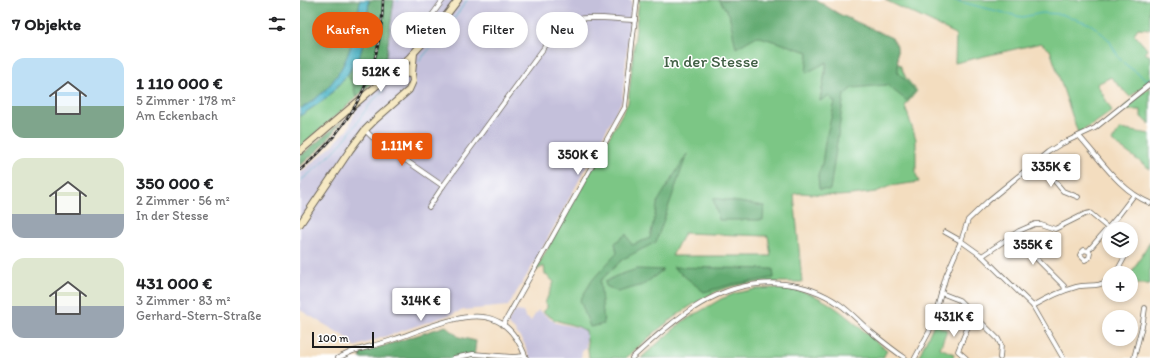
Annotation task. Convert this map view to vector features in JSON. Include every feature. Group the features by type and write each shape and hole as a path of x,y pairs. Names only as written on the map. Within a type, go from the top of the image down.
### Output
{"street":[{"path":"434,12 443,0"},
{"path":"300,151 415,52 440,24 458,0"},
{"path":"504,326 625,107 637,0"},
{"path":"429,206 546,45 562,29 571,22 579,19 635,20"},
{"path":"300,224 365,130 409,90 413,81 412,74 415,52"},
{"path":"404,62 412,74"},
{"path":"392,73 412,74"},
{"path":"914,358 929,332 946,276 967,223 971,217 996,194 1038,160 1059,145 1095,128 1150,84"},
{"path":"365,130 372,137 443,186"},
{"path":"1079,136 1118,180 1134,195 1150,203"},
{"path":"1038,160 1063,191 1078,197"},
{"path":"1114,222 1134,195"},
{"path":"982,256 1019,231 1038,224 1055,229 1084,214 1090,213 1102,222"},
{"path":"945,232 982,256 1033,306 1063,358"},
{"path":"1013,235 1064,286 1065,290"},
{"path":"1088,250 1102,235"},
{"path":"632,358 670,325 692,308 706,300 732,289 759,283 774,283 811,290 838,304 878,338 905,358"},
{"path":"1033,306 1065,290 1084,285 1093,286 1102,284"},
{"path":"941,293 959,300 998,339 1001,345 1000,358"},
{"path":"1134,358 1145,308"},
{"path":"966,358 958,351 974,314"},
{"path":"338,358 353,351 469,317 485,317 504,326 516,337 525,357 473,354 454,358"}],"shaded area":[{"path":"394,0 632,0 622,101 535,262 508,306 464,310 354,347 349,339 300,310 300,173 332,146 348,129 358,105 384,71 391,21 391,48 460,48 460,12 392,12"},
{"path":"538,310 556,323 580,328 586,331 586,347 582,352 581,358 530,358 524,343 514,329 508,324 508,322 513,313 517,311 523,312 525,317 531,321"}],"green space":[{"path":"300,0 360,0 359,12 312,12 312,48 350,48 337,76 315,99 300,109"},
{"path":"369,0 394,0 392,12 391,12 384,71 356,98 353,83 347,75 356,62 362,48 383,48 383,12 368,12"},
{"name":"In der Stesse","path":"639,0 791,0 887,52 900,65 906,78 917,91 905,106 916,139 916,174 919,182 890,186 876,192 851,195 838,196 801,193 794,194 802,282 752,283 732,286 695,303 674,317 626,358 589,358 586,331 579,327 555,320 543,312 547,308 545,303 554,282 545,274 544,266 535,271 628,103","holes":["823,56 845,67 820,101 827,61 812,69","684,233 768,236 771,256 672,256"]},
{"path":"719,0 816,0 839,14 892,38 897,46 898,72 915,91 907,101 887,85 852,88 844,95 830,190 819,189 818,175 822,164 825,142 835,102 828,96 820,101 827,62 806,73 808,52 757,36 736,48 729,14"},
{"path":"885,0 1150,0 1150,29 1138,28 1134,34 1147,49 1145,53 1150,56 1150,81 1130,97 1111,77 1097,84 1112,111 1078,133 1050,50 1041,43 955,63 956,34"},
{"path":"347,75 353,83 356,98 300,147 300,116 327,98"},
{"path":"1150,87 1150,124 1141,117 1141,110 1123,110 1125,106"},
{"path":"342,121 322,147 300,166 300,156"},
{"path":"1120,129 1150,134 1150,169 1112,141"},
{"path":"687,154 656,242 623,259 600,281 604,324 590,327 580,300 593,279 617,253 615,243 626,234 632,245 650,238 658,201"},
{"path":"713,198 764,206 763,220 719,220"},
{"path":"1150,241 1150,284 1138,284 1138,266 1136,266"},
{"path":"673,267 773,269 774,278 733,284 704,292"},
{"path":"637,269 663,270 643,285 618,292 606,286 605,282 616,276"},
{"path":"774,288 796,290 822,299 887,350 883,358 641,358 682,322 721,299 736,293 756,289"},
{"path":"934,324 947,330 940,348 954,354 953,358 918,358"},
{"path":"446,326 459,337 476,341 474,357 490,358 360,358 361,353"}],"water":[{"path":"360,0 369,0 368,12 359,12"},
{"path":"350,48 362,48 360,55 347,75 327,98 300,116 300,109 315,99 327,88 337,76"}],"waterway":[{"path":"419,61 447,29 467,0"},
{"path":"953,0 1022,17 1042,13 1061,14 1090,24 1109,40 1119,58 1125,64 1147,80 1150,77"},
{"path":"300,181 320,165 338,147 369,105 384,90"}],"railway":[{"path":"300,170 319,153 335,135 361,94 370,73 377,49 383,0"}]}
